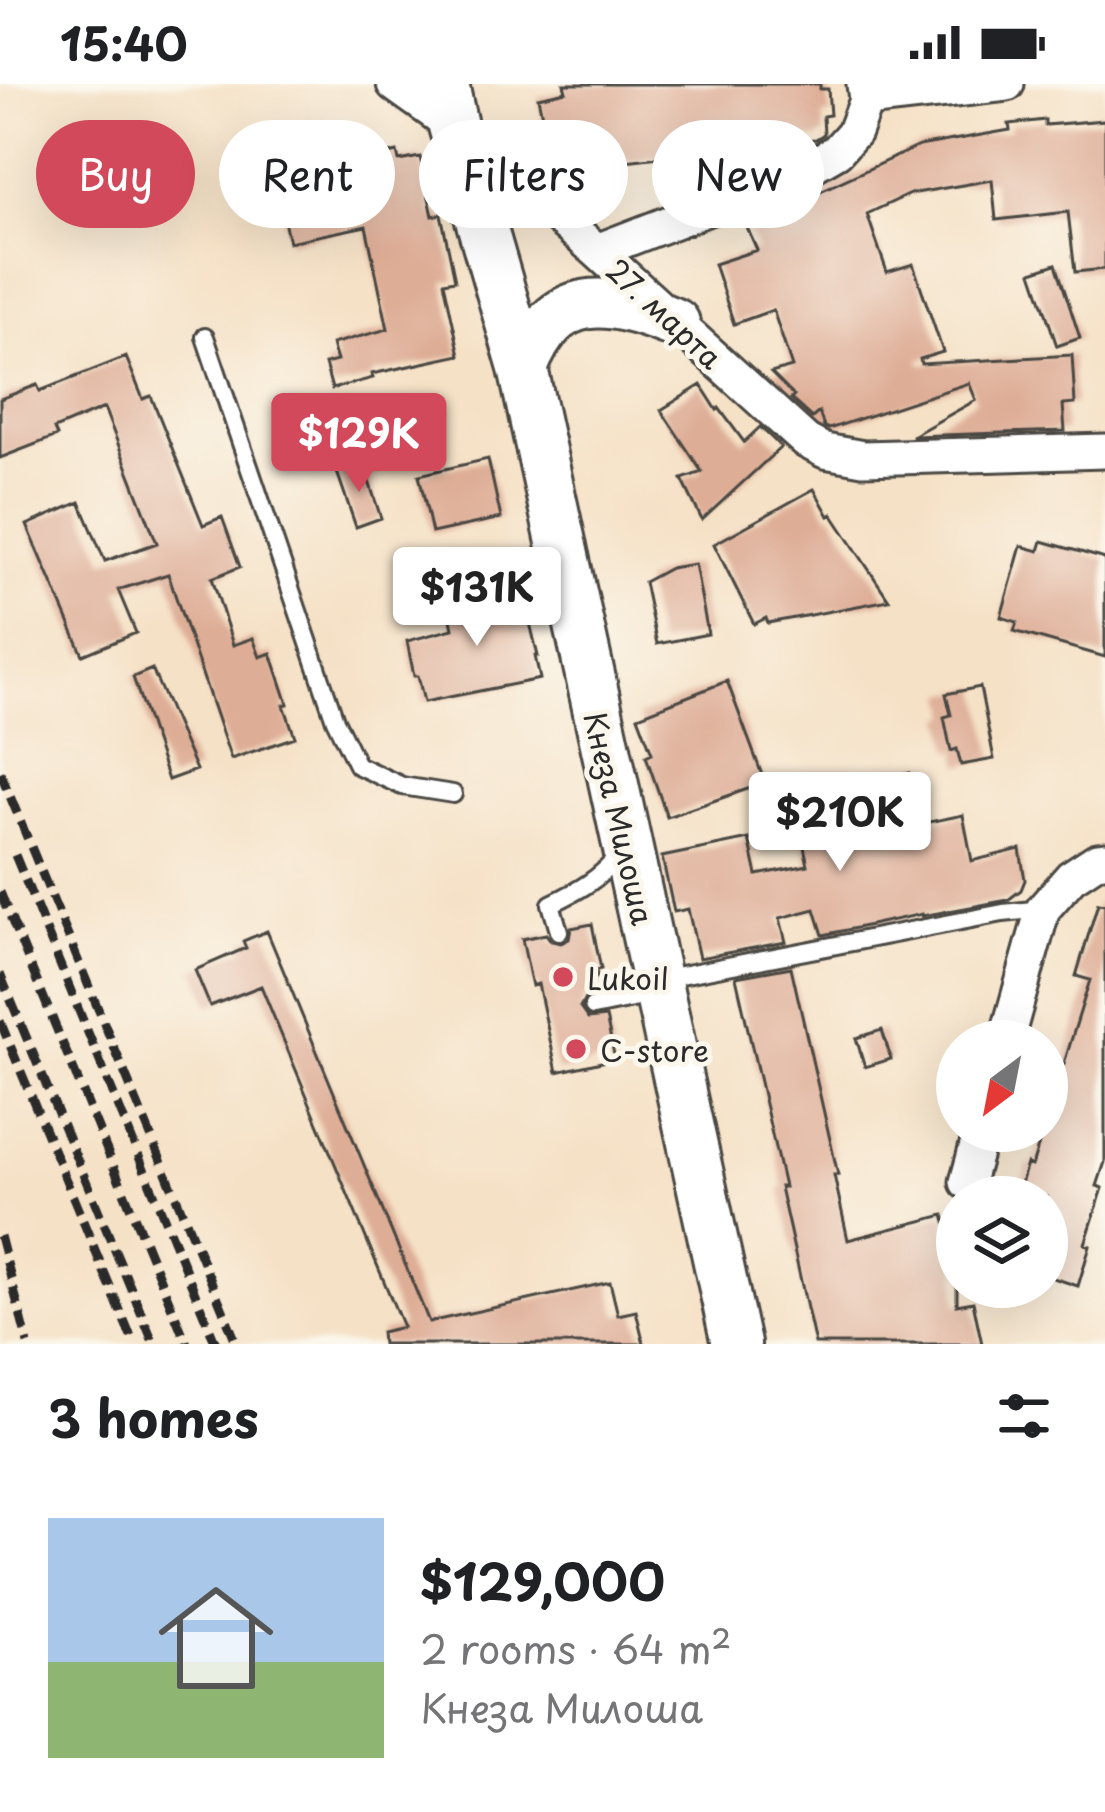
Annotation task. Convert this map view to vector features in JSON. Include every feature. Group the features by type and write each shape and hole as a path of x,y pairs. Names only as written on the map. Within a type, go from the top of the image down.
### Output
{"main road":[{"name":"Кнеза Милоша","path":"448,105 523,368 736,1344"},
{"path":"523,368 549,326 580,305 619,304 675,323"}],"street":[{"name":"27. марта","path":"394,84 448,105 806,442 862,458 1105,451"},
{"path":"597,250 799,173 837,151 854,132 865,92 1006,84"},
{"path":"1012,1020 1043,909 1071,877 1105,860"}],"lane":[{"path":"205,338 335,720 357,765 402,786 452,794"},
{"path":"559,931 551,904 606,871 626,844"},
{"path":"593,1007 658,987 1003,913 1043,909"}],"building":[{"path":"564,84 820,84 820,89 828,89 830,115 823,120 652,120 652,158 628,161 628,120 543,120 538,97 566,91"},
{"path":"1105,120 1105,269 1075,272 1068,212 996,220 992,180 910,194 867,214 887,272 913,264 943,352 920,359 921,364 1072,355 1075,404 1063,405 1065,431 912,436 976,400 969,383 824,427 819,412 812,418 771,373 792,367 773,310 734,324 714,264 757,250 747,228 824,228 824,189 919,146 1010,130 1009,124"},
{"path":"395,152 399,161 419,157 419,228 444,228 455,280 444,282 460,355 372,374 373,378 332,389 325,364 337,361 332,344 388,329 366,228 395,228"},
{"path":"286,228 356,228 289,242"},
{"path":"1056,264 1080,338 1057,346 1032,272"},
{"path":"126,357 143,399 151,396 203,525 222,517 240,567 212,578 233,645 253,638 260,657 271,653 295,737 231,759 168,574 118,590 136,633 83,655 27,525 80,502 105,561 157,543 104,408 54,429 57,436 0,458 0,399 37,385 40,391"},
{"path":"701,385 744,442 760,427 781,447 702,520 682,479 702,472 661,410"},
{"path":"488,459 501,518 432,533 419,475"},
{"path":"363,463 381,518 356,527 337,472"},
{"path":"814,489 889,600 768,623 766,618 754,624 714,544"},
{"path":"1042,541 1105,559 1105,657 1014,631 1017,622 1001,617 1021,546 1039,551"},
{"path":"695,564 708,634 657,644 644,582 670,568"},
{"path":"522,590 540,679 424,702 407,641 453,629 448,605"},
{"path":"152,669 196,770 168,780 133,677"},
{"path":"727,681 765,783 667,817 638,716"},
{"path":"980,687 994,759 961,765 957,749 951,751 944,717 951,715 946,694"},
{"path":"909,773 920,824 963,815 972,861 1020,849 1025,880 1021,890 1008,900 823,935 815,909 780,918 786,942 699,958 688,909 674,912 662,857 749,839 757,875 808,865 797,814 867,799 864,783"},
{"path":"1098,903 1105,904 1105,1162 1078,1286 1068,1283 1068,1176 1023,1176 1036,1152 1068,1152 1068,1051 1090,980 1076,976"},
{"path":"592,924 601,969 596,970 600,992 586,997 580,1008 588,1019 606,1017 615,1059 557,1072 538,984 532,986 522,939 546,934 561,943 569,939 571,928"},
{"path":"267,931 429,1322 610,1282 618,1315 636,1311 644,1344 382,1344 381,1332 403,1327 261,986 210,1006 195,970 246,948 243,941"},
{"path":"791,967 848,1240 936,1217 936,1308 974,1308 982,1344 815,1344 736,977"},
{"path":"882,1030 891,1059 865,1067 856,1038"}],"railway":[{"path":"0,772 237,1344"},
{"path":"15,855 216,1344"},
{"path":"0,892 187,1344"},
{"path":"0,974 154,1344"},
{"path":"0,1021 134,1344"},
{"path":"0,1236 28,1344"}],"place":[{"name":"Lukoil","path":"563,977"},
{"name":"C-store","path":"576,1049"}]}
